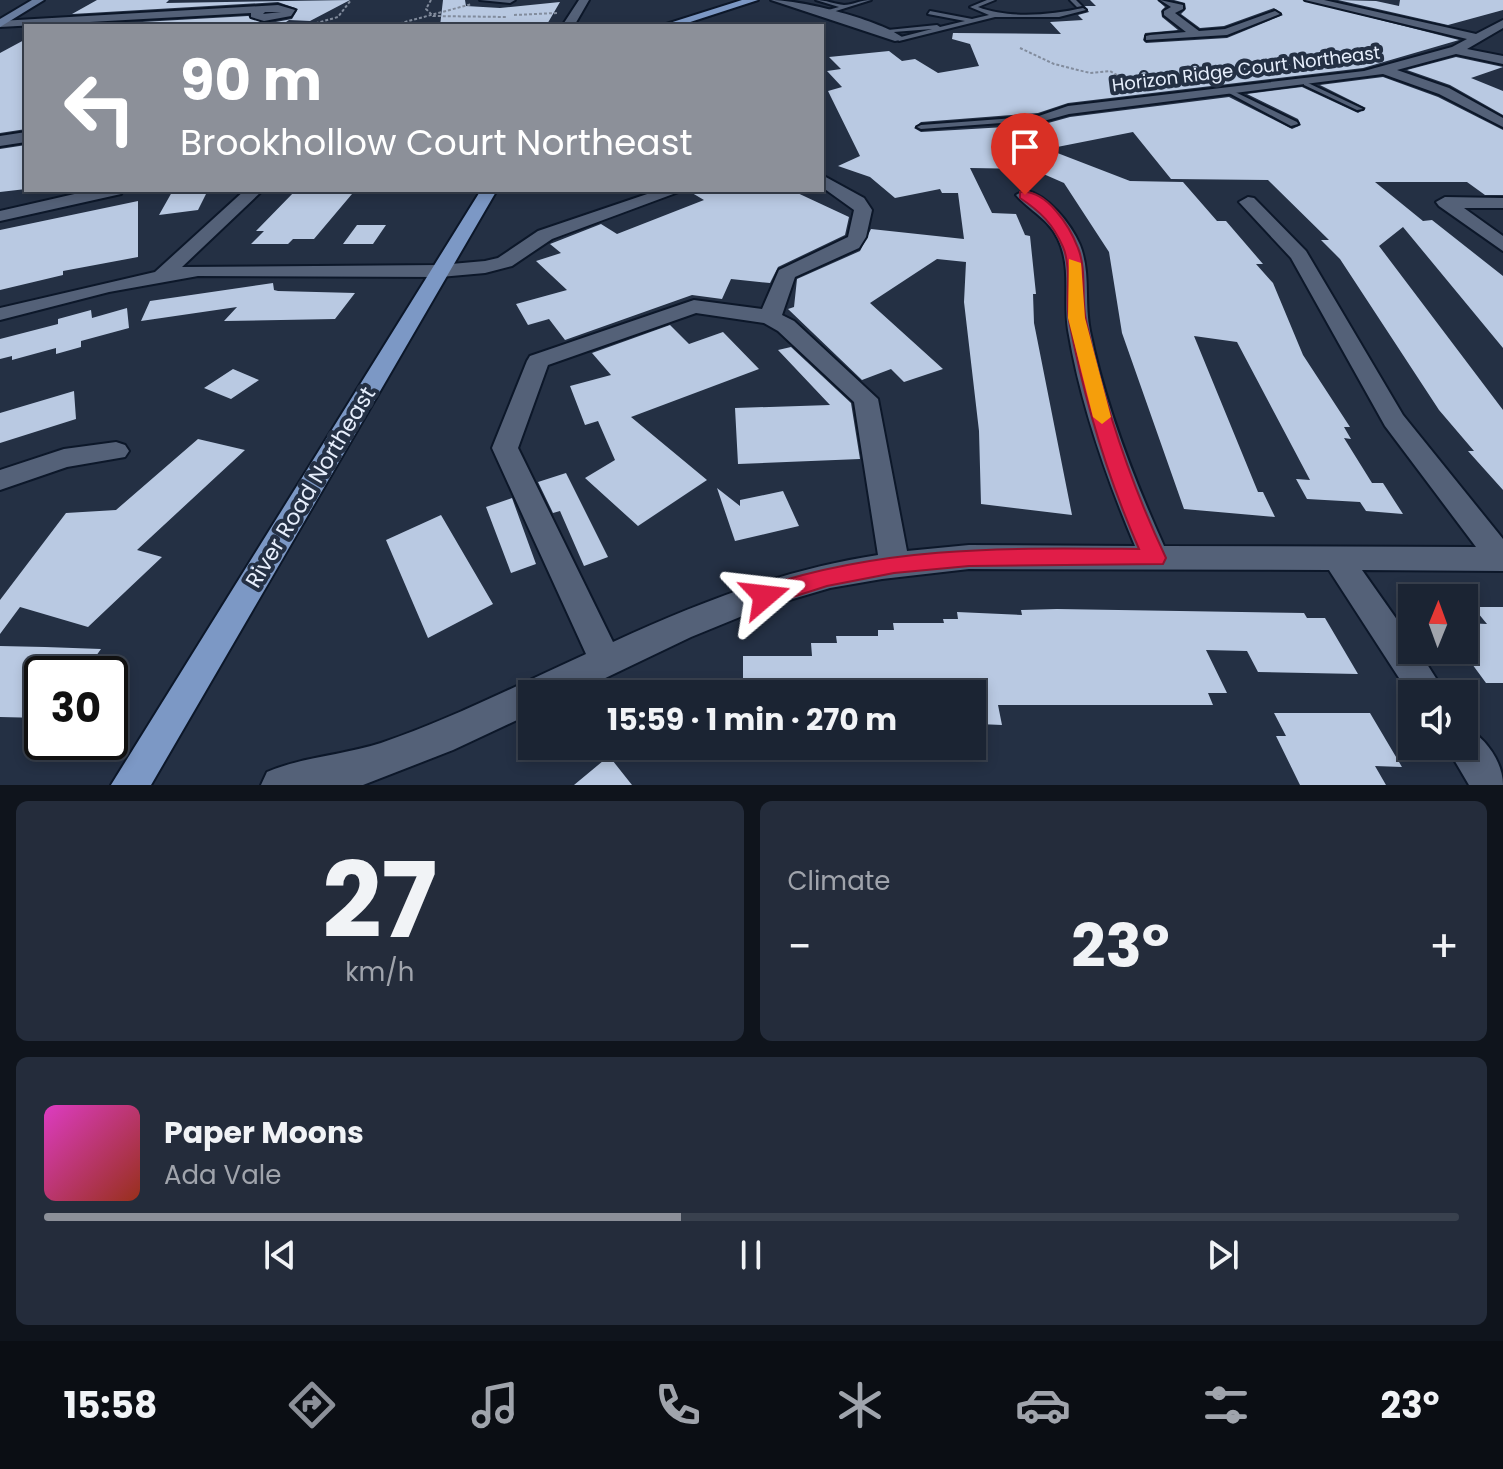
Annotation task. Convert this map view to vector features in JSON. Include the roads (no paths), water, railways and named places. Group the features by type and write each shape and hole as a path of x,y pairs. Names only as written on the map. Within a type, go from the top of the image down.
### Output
{"main road":[{"path":"0,24 39,0"},
{"path":"673,24 753,0"},
{"name":"River Road Northeast","path":"130,785 488,192"}],"street":[{"path":"484,0 510,0"},
{"path":"569,24 584,0"},
{"path":"776,0 899,39"},
{"path":"1165,0 1179,7 1168,13 1197,35"},
{"path":"1310,0 1478,38"},
{"path":"0,24 261,10"},
{"path":"1150,38 1227,32 1275,14"},
{"name":"Horizon Ridge Court Northeast","path":"1040,118 1068,110 1306,84 1385,71 1456,50 1503,23"},
{"path":"1456,50 1503,60"},
{"path":"1385,71 1444,91 1501,123"},
{"path":"0,141 24,137"},
{"path":"770,317 786,274 852,244 857,237 863,210 858,202 824,181"},
{"path":"0,216 106,192"},
{"path":"163,274 253,192"},
{"path":"0,314 163,274 229,268 440,271 505,262 545,235 670,192"},
{"path":"1025,195 1052,213 1072,250 1077,318 1086,359 1125,492 1155,558"},
{"path":"1248,202 1299,255 1394,420 1432,474 1503,559"},
{"path":"1503,203 1445,202 1503,245"},
{"path":"606,662 505,448 538,361 694,306 770,317 786,326 866,399 894,563"},
{"path":"0,480 64,458 116,451"},
{"path":"567,680 712,614 827,577 894,563 969,557 1503,559"},
{"path":"1338,559 1420,680"},
{"path":"280,785 325,779 405,755 518,702"},
{"path":"1474,760 1491,785"}],"lane":[{"path":"819,0 845,7"},
{"path":"823,13 865,0"},
{"path":"992,0 973,7 995,15"},
{"path":"899,39 995,15 1059,15 1081,8 1073,0"},
{"path":"930,13 974,21"},
{"path":"881,31 920,26 948,28"},
{"path":"1306,84 1359,109"},
{"path":"1231,92 1294,124"},
{"path":"921,127 1040,118"}]}
